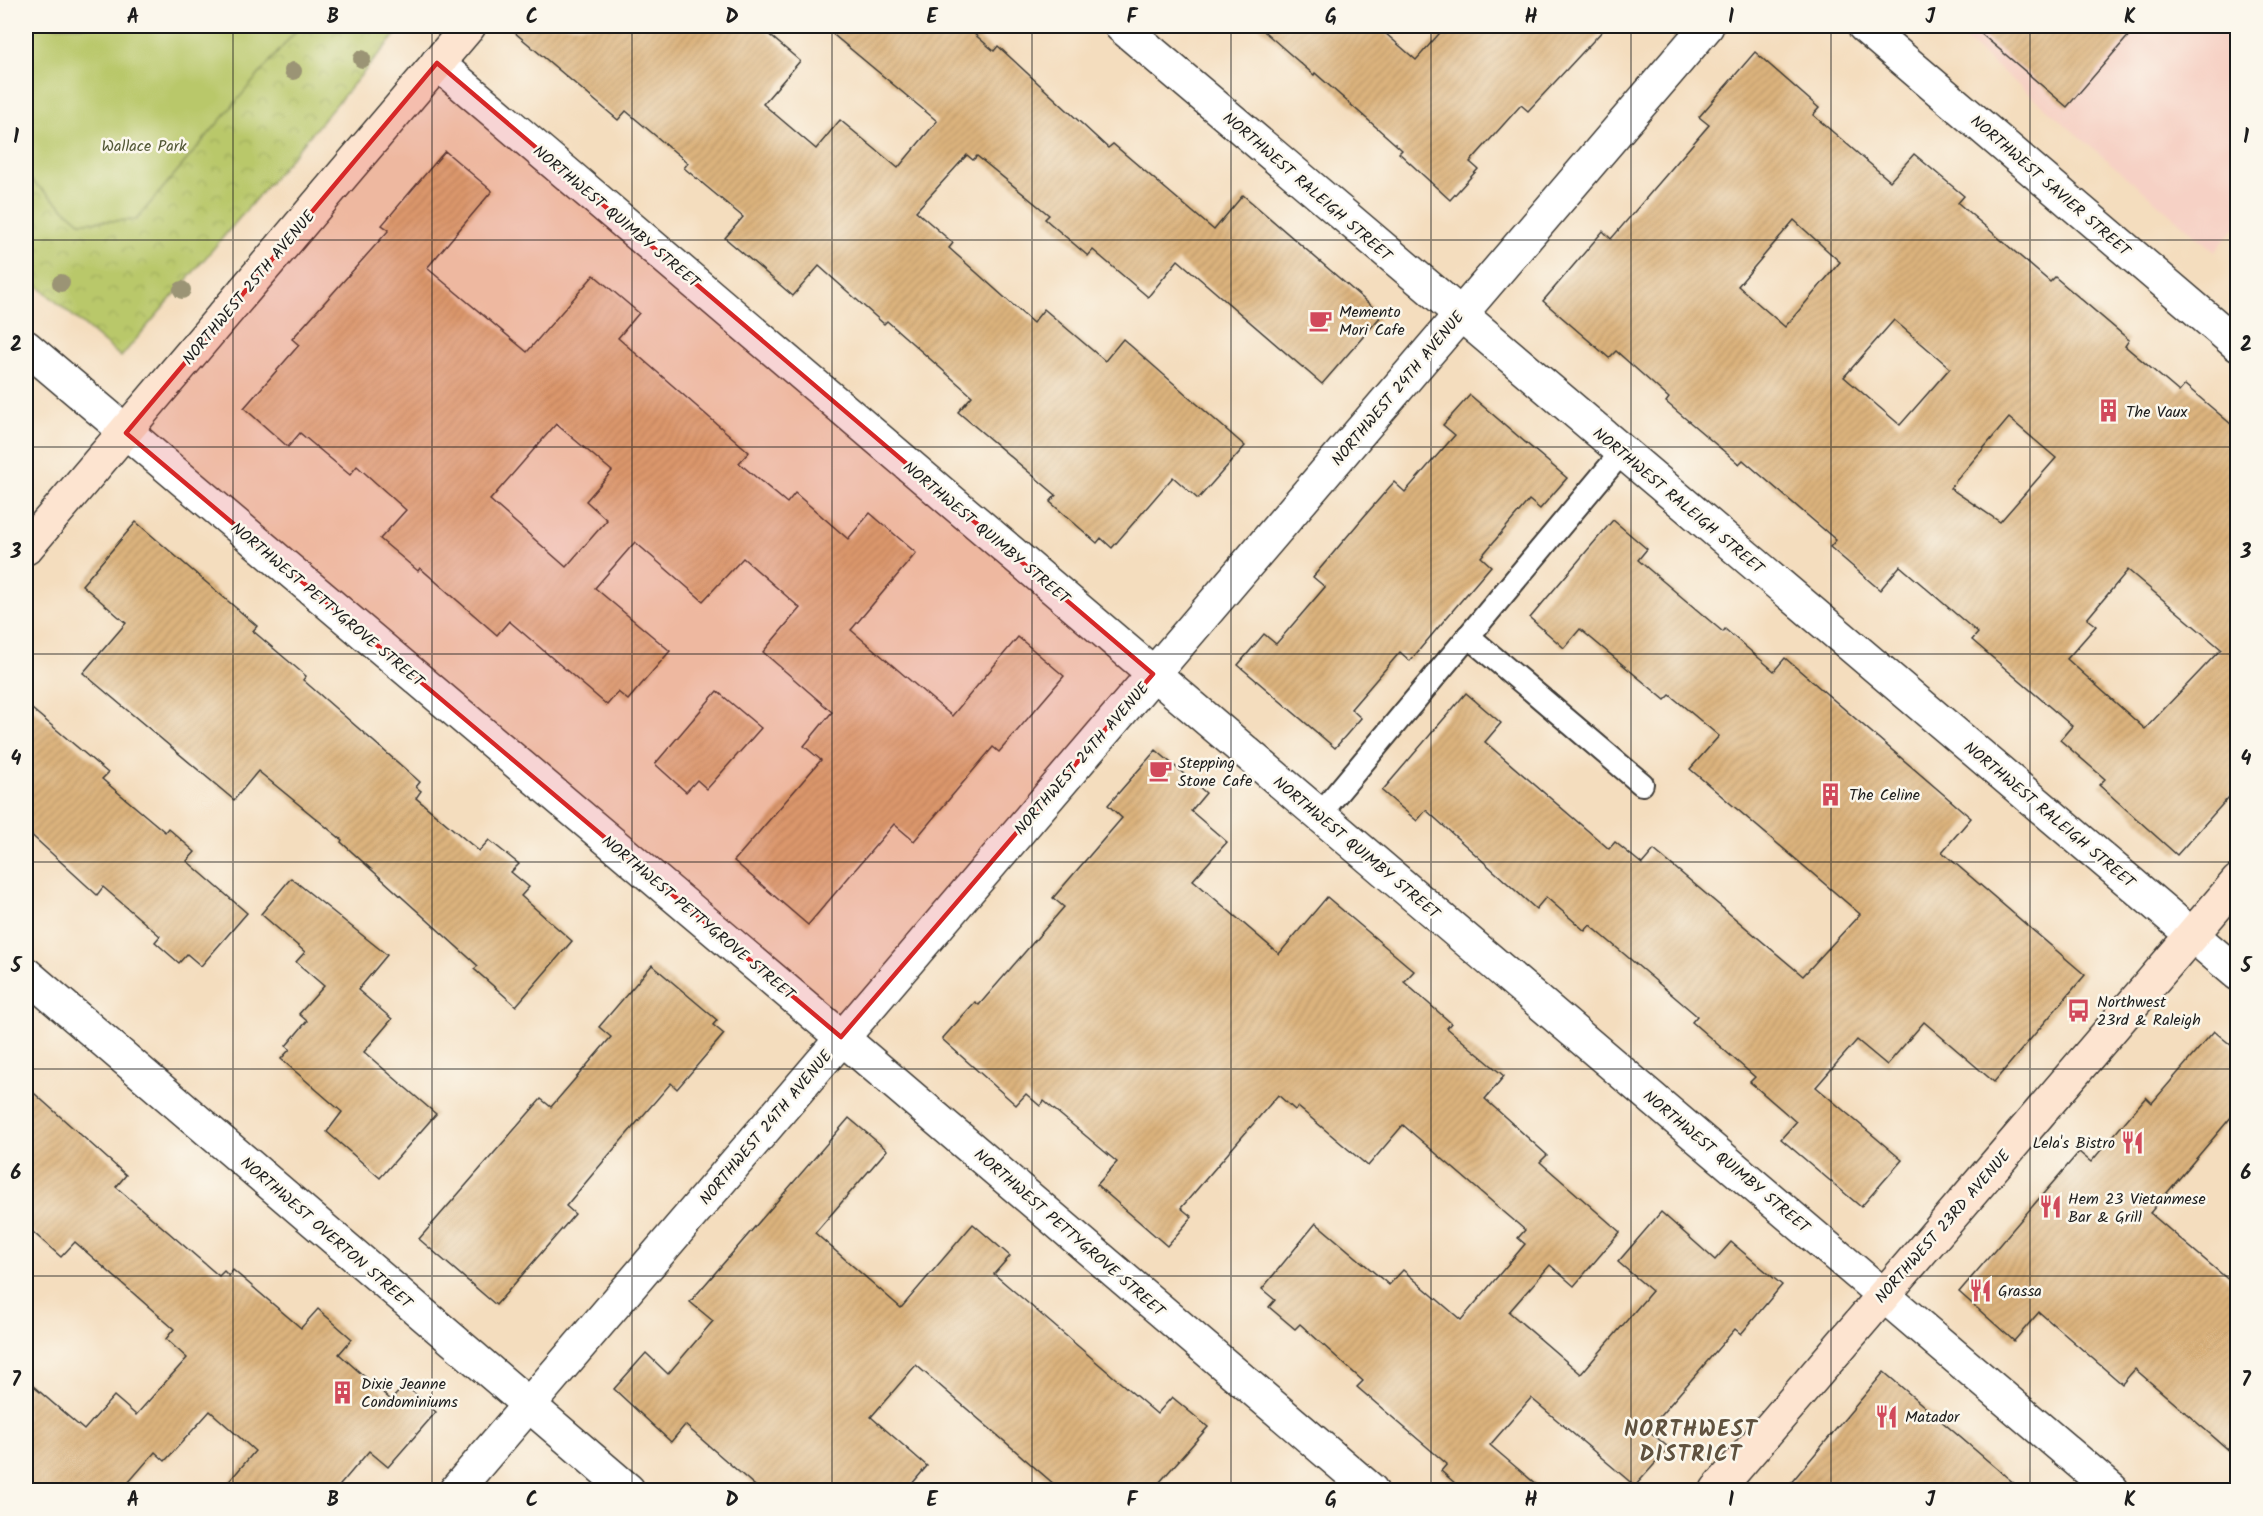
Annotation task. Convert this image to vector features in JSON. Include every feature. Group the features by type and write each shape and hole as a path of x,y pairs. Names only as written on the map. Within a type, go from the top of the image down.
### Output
{"main road":[{"name":"NORTHWEST 25TH AVENUE","path":"26,548 126,433 469,26"},
{"name":"NORTHWEST 23RD AVENUE","path":"1717,1491 2238,880"}],"street":[{"name":"NORTHWEST RALEIGH STREET","path":"1121,26 2238,974"},
{"name":"NORTHWEST 24TH AVENUE","path":"456,1491 841,1037 1707,26"},
{"name":"NORTHWEST SAVIER STREET","path":"1864,26 2238,345"},
{"name":"NORTHWEST QUIMBY STREET","path":"437,63 2112,1491"},
{"name":"NORTHWEST PETTYGROVE STREET","path":"26,347 841,1037 1371,1491"},
{"name":"NORTHWEST OVERTON STREET","path":"26,974 628,1491"}],"lane":[{"path":"1319,815 1622,452"},
{"path":"1468,636 1642,784"}],"highlighted area":[{"path":"437,63 1153,674 841,1037 126,433"}],"shaded area":[{"path":"1949,26 2237,26 2237,225 2215,252"}],"green space":[{"name":"Wallace Park","path":"26,26 403,26 121,357 26,276"},
{"path":"26,26 300,26 136,220 80,222 26,176"}],"building":[{"path":"507,26 759,26 800,61 763,104 816,149 840,120 898,168 937,121 823,26 965,26 994,51 998,46 1108,148 1113,144 1214,230 1243,195 1382,315 1322,384 1178,260 1148,297 1093,250 1088,256 1045,219 1049,215 977,156 973,160 967,155 916,211 953,243 949,248 1033,323 1044,309 1105,361 1123,339 1245,446 1198,499 1173,477 1112,548 1101,538 1097,543 1050,502 1056,495 958,412 972,396 887,321 884,324 819,266 793,296 725,238 743,217 684,168 688,163 626,111 618,120"},
{"path":"1258,26 1377,26 1416,60 1446,26 1607,26 1528,111 1521,105 1470,162 1478,169 1450,200 1399,153 1402,150"},
{"path":"1972,26 2137,26 2067,107"},
{"path":"1755,52 1819,108 1813,115 1890,181 1914,154 1964,196 1958,203 2050,282 2055,277 2129,340 2125,346 2179,392 2185,385 2238,430 2238,787 2177,855 2099,785 2105,779 2060,740 2072,726 1972,640 1978,633 1900,566 1880,590 1830,547 1836,540 1743,460 1739,464 1666,402 1669,398 1616,351 1609,358 1543,301 1603,231 1611,239 1709,125 1699,117","holes":["1794,220 1840,262 1785,327 1738,286","1894,320 1950,368 1900,425 1844,377","2009,418 2056,458 2000,522 1950,488","2128,570 2221,649 2145,729 2067,659 2096,626 2087,619"]},
{"path":"445,151 492,191 427,268 527,352 594,275 639,313 618,338 749,452 739,463 787,503 795,493 848,539 870,513 916,553 851,630 952,716 1018,637 1064,676 999,752 993,747 914,841 894,824 808,925 734,861 821,760 804,746 832,712 763,652 800,608 743,558 703,601 635,542 595,588 670,651 628,700 618,692 607,705 509,621 497,635 420,568 418,571 380,539 406,510 357,466 350,475 300,433 288,447 244,408 299,345 292,339 389,230 382,225","holes":["556,424 612,471 586,501 607,520 566,567 490,500"]},
{"path":"1470,395 1567,478 1540,509 1529,500 1481,557 1491,566 1410,661 1400,652 1351,709 1361,718 1335,748 1238,665 1264,634 1276,644 1325,587 1313,577 1394,482 1405,492 1455,435 1443,425"},
{"path":"1613,520 1647,549 1638,560 1723,632 1725,629 1774,671 1785,658 1971,818 1942,852 2085,975 1994,1082 1924,1022 1887,1065 1857,1040 1816,1087 1902,1160 1861,1207 1781,1139 1796,1122 1750,1082 1755,1077 1692,1022 1697,1016 1590,925 1585,931 1546,897 1536,909 1426,810 1417,821 1382,791 1466,693 1501,723 1485,742 1609,849 1615,842 1642,864 1654,850 1803,976 1860,914 1690,769 1719,736 1670,695 1665,700 1580,629 1564,648 1530,618"},
{"path":"136,522 257,626 253,631 306,676 303,680 420,782 416,787 421,791 416,798 479,851 489,840 519,864 511,872 529,887 521,896 572,941 516,1006 474,969 478,966 341,842 342,840 258,771 234,800 83,673 126,623 82,585"},
{"path":"717,691 761,728 707,789 697,780 686,792 655,764"},
{"path":"26,704 108,773 102,779 165,832 168,828 195,852 187,861 247,913 201,966 187,954 179,963 155,942 160,936 103,887 97,895 26,830"},
{"path":"1156,750 1206,793 1191,811 1227,842 1193,880 1279,954 1327,897 1414,971 1404,982 1451,1023 1447,1028 1504,1076 1485,1099 1547,1155 1540,1162 1620,1232 1574,1286 1550,1265 1509,1312 1581,1374 1652,1291 1618,1262 1661,1212 1715,1260 1731,1242 1782,1285 1741,1334 1735,1329 1648,1430 1669,1448 1635,1486 1531,1398 1490,1445 1544,1491 1464,1491 1441,1471 1447,1464 1357,1387 1363,1381 1300,1324 1295,1329 1269,1307 1275,1300 1262,1289 1316,1223 1389,1285 1403,1270 1461,1320 1525,1244 1518,1238 1525,1230 1403,1125 1368,1166 1298,1107 1295,1110 1278,1095 1181,1208 1192,1217 1167,1246 1097,1185 1117,1162 1044,1101 1040,1106 1026,1094 1016,1105 942,1039 975,1002 979,1005 1064,907 1053,898 1122,818 1108,805"},
{"path":"291,878 387,955 358,990 392,1019 364,1052 436,1114 380,1178 327,1132 342,1112 281,1059 290,1049 286,1046 307,1021 299,1014 324,986 296,962 305,952 261,914"},
{"path":"652,965 717,1020 713,1025 724,1034 677,1089 671,1083 608,1156 566,1206 575,1214 496,1305 419,1239 541,1099 551,1107 611,1037 599,1027"},
{"path":"2214,1031 2238,1051 2238,1109 2150,1213 2238,1288 2238,1458 2135,1369 2122,1384 2039,1312 2014,1341 1959,1292 2079,1152 2091,1162 2146,1097 2152,1103"},
{"path":"26,1086 126,1175 116,1187 219,1276 224,1271 229,1276 233,1270 301,1328 318,1309 352,1339 339,1354 391,1400 405,1385 436,1412 388,1467 369,1451 335,1491 221,1491 255,1451 210,1411 165,1461 155,1452 121,1491 26,1491 26,1380 84,1430 114,1396 136,1415 187,1358 166,1339 174,1329 75,1242 61,1257 26,1226"},
{"path":"849,1118 887,1150 815,1233 901,1308 973,1224 1010,1256 994,1274 1157,1414 1172,1397 1208,1427 1152,1491 1062,1491 916,1365 871,1417 927,1466 906,1491 761,1491 685,1425 671,1442 614,1389 646,1353 668,1374 713,1321 690,1302"},
{"path":"1884,1372 2023,1491 1784,1491"}],"place":[{"name":"Memento Mori Cafe","path":"1321,320"},
{"name":"The Vaux","path":"2108,411"},
{"name":"Stepping Stone Cafe","path":"1160,771"},
{"name":"The Celine","path":"1831,794"},
{"name":"Northwest 23rd & Raleigh","path":"2079,1010"},
{"name":"Lela's Bistro","path":"2133,1142"},
{"name":"Hem 23 Vietanmese Bar & Grill","path":"2050,1207"},
{"name":"Grassa","path":"1980,1290"},
{"name":"Dixie Jeanne Condominiums","path":"343,1392"},
{"name":"Matador","path":"1887,1416"}],"district":[{"name":"NORTHWEST DISTRICT","path":"1691,1440"}]}
